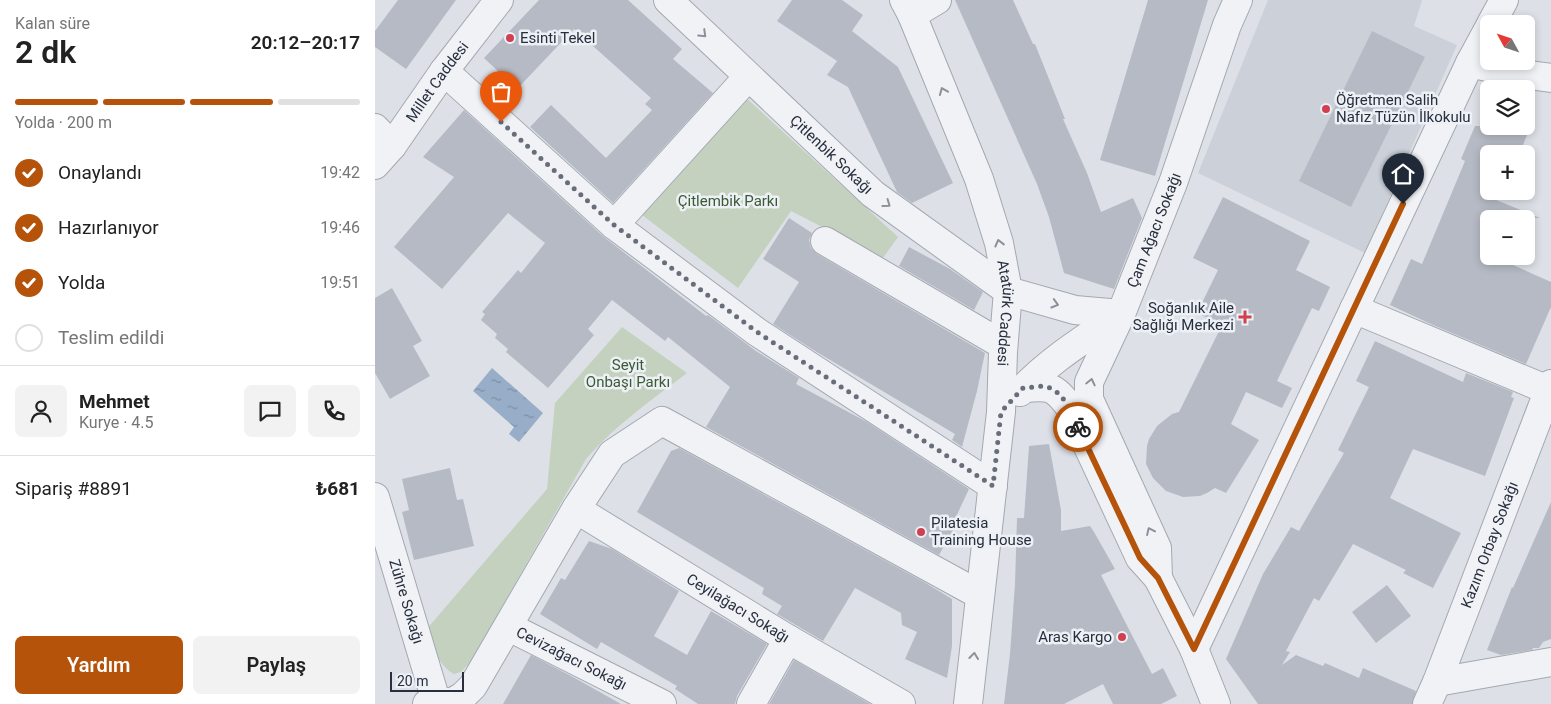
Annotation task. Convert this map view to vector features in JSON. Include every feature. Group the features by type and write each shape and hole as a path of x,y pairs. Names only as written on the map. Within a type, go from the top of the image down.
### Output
{"street":[{"name":"Millet Caddesi","path":"381,146 444,71 499,0"},
{"name":"Çitlenbik Sokağı","path":"668,0 873,194 1009,291 1075,310 1121,314"},
{"path":"908,7 937,0"},
{"name":"Çam Ağacı Sokağı","path":"1158,578 1157,548 1089,399 1089,382 1121,314 1173,183 1227,25 1238,0"},
{"path":"1496,15 1504,0"},
{"name":"Atatürk Caddesi","path":"908,7 979,180 999,243 1009,291 1003,345 1001,412 968,704"},
{"path":"1194,649 1480,45"},
{"path":"1470,63 1514,73 1551,78"},
{"path":"444,71 614,225 757,332 993,486"},
{"path":"614,225 748,77"},
{"path":"825,240 1003,345"},
{"path":"1354,309 1550,387"},
{"path":"1001,412 1032,378 1121,314"},
{"path":"1023,388 1046,386 1059,393 1069,406 1140,558 1158,578 1194,649 1216,704"},
{"name":"Kazım Orbay Sokağı","path":"1432,693 1550,387"},
{"path":"433,703 451,703 463,696 473,686 576,509 612,454 662,421 980,595"},
{"name":"Zühre Sokağı","path":"375,497 429,674 433,703"},
{"name":"Ceyilağacı Sokağı","path":"576,509 788,639 901,704"},
{"name":"Cevizağacı Sokağı","path":"509,627 662,704"},
{"path":"751,704 788,639"},
{"path":"1432,693 1551,662"}],"shaded area":[{"name":"Öğretmen Salih Nafız Tüzün İlkokulu","path":"1268,0 1422,0 1414,26 1457,45 1365,253 1198,173"}],"green space":[{"name":"Çitlembik Parkı","path":"744,96 898,237 883,258 791,211 738,288 642,215"},
{"name":"Seyit Onbaşı Parkı","path":"622,327 687,373 621,424 586,459 471,661 461,672 454,674 444,666 433,649 425,631 547,489 555,403"}],"water":[{"path":"492,368 543,413 519,442 509,434 514,427 473,391"}],"building":[{"path":"398,0 456,0 406,69 375,47 375,31"},
{"path":"539,0 628,0 682,49 673,59 713,93 613,203 530,127 551,105 606,158 652,110 645,104 651,98 574,29 517,89 484,58"},
{"path":"792,0 842,0 863,15 852,31 898,67 953,183 912,203 897,192 848,87 827,75 837,61 777,21"},
{"path":"955,0 1013,0 1033,44 1035,44 1101,212 1133,198 1142,218 1114,289 1064,273 1049,217 1037,184"},
{"path":"1148,0 1208,0 1155,176 1100,160"},
{"path":"1372,31 1425,57 1351,207 1299,181"},
{"path":"464,110 604,237 706,316 708,315 756,351 799,378 796,384 867,422 969,489 954,521 957,523 939,555 706,427 730,387 668,337 665,341 612,300 588,329 594,335 548,388 506,352 508,349 495,338 497,334 481,320 485,314 482,312 518,270 521,273 545,243 508,213 442,289 394,247 454,177 423,157"},
{"path":"1475,126 1480,126 1480,135 1527,135 1523,145 1480,145 1480,200 1496,200 1521,210 1480,210 1480,265 1513,265 1551,282 1551,307 1526,364 1390,305 1411,259 1422,264 1465,161 1461,159"},
{"path":"1223,197 1310,241 1296,270 1330,287 1319,311 1312,308 1277,381 1292,388 1282,408 1246,392 1231,424 1259,440 1226,493 1215,488 1200,496 1183,497 1166,491 1153,478 1146,464 1147,446 1157,426 1172,414 1179,412 1222,325 1197,313 1218,270 1193,258"},
{"path":"789,218 812,233 809,240 811,248 817,254 985,353 962,447 952,440 955,434 773,324 799,282 763,259"},
{"path":"909,247 950,269 983,292 974,310 899,266"},
{"path":"392,288 422,341 413,346 430,376 390,399 375,373 375,298"},
{"path":"1375,341 1463,382 1466,373 1513,392 1511,397 1514,398 1485,476 1413,449 1390,498 1461,533 1433,588 1403,573 1406,570 1353,544 1319,601 1314,598 1286,651 1290,652 1282,665 1296,655 1323,666 1325,663 1359,678 1363,668 1416,691 1412,704 1258,704 1226,659 1263,574 1291,527 1299,531 1344,453 1338,450 1369,387 1356,381"},
{"path":"1049,444 1061,510 1061,531 1090,526 1094,532 1115,569 1101,575 1152,674 1163,668 1177,696 1161,704 1113,704 1103,684 1064,704 1004,704 1015,584 1017,518 1024,518 1029,446"},
{"path":"679,448 952,599 952,646 947,678 905,659 917,632 902,625 901,613 855,588 823,641 777,614 782,606 762,594 764,588 637,512 671,451"},
{"path":"450,468 457,500 463,499 474,546 414,560 402,512 409,510 402,479"},
{"path":"1551,502 1551,639 1543,642 1539,648 1533,648 1532,650 1501,655 1487,650 1512,587"},
{"path":"589,541 612,549 679,591 654,636 687,655 711,611 767,644 737,696 735,704 698,704 675,689 677,686 601,642 597,649 540,614 561,578 565,580"},
{"path":"1387,585 1411,616 1376,643 1352,612"},
{"path":"531,655 573,677 621,704 503,704"},
{"path":"794,660 870,704 769,704"}],"way so far":[{"path":"501,122 614,225 757,332 993,486 1001,412 1023,388 1046,386 1059,393 1069,406 1078,427"}],"place":[{"name":"Esinti Tekel","path":"510,38"},
{"name":"Öğretmen Salih Nafız Tüzün İlkokulu","path":"1326,109"},
{"name":"Soğanlık Aile Sağlığı Merkezi","path":"1245,317"},
{"name":"Pilatesia Training House","path":"921,532"},
{"name":"Aras Kargo","path":"1122,637"}],"route":[{"path":"1078,427 1140,558 1158,578 1194,649 1403,204"}]}
